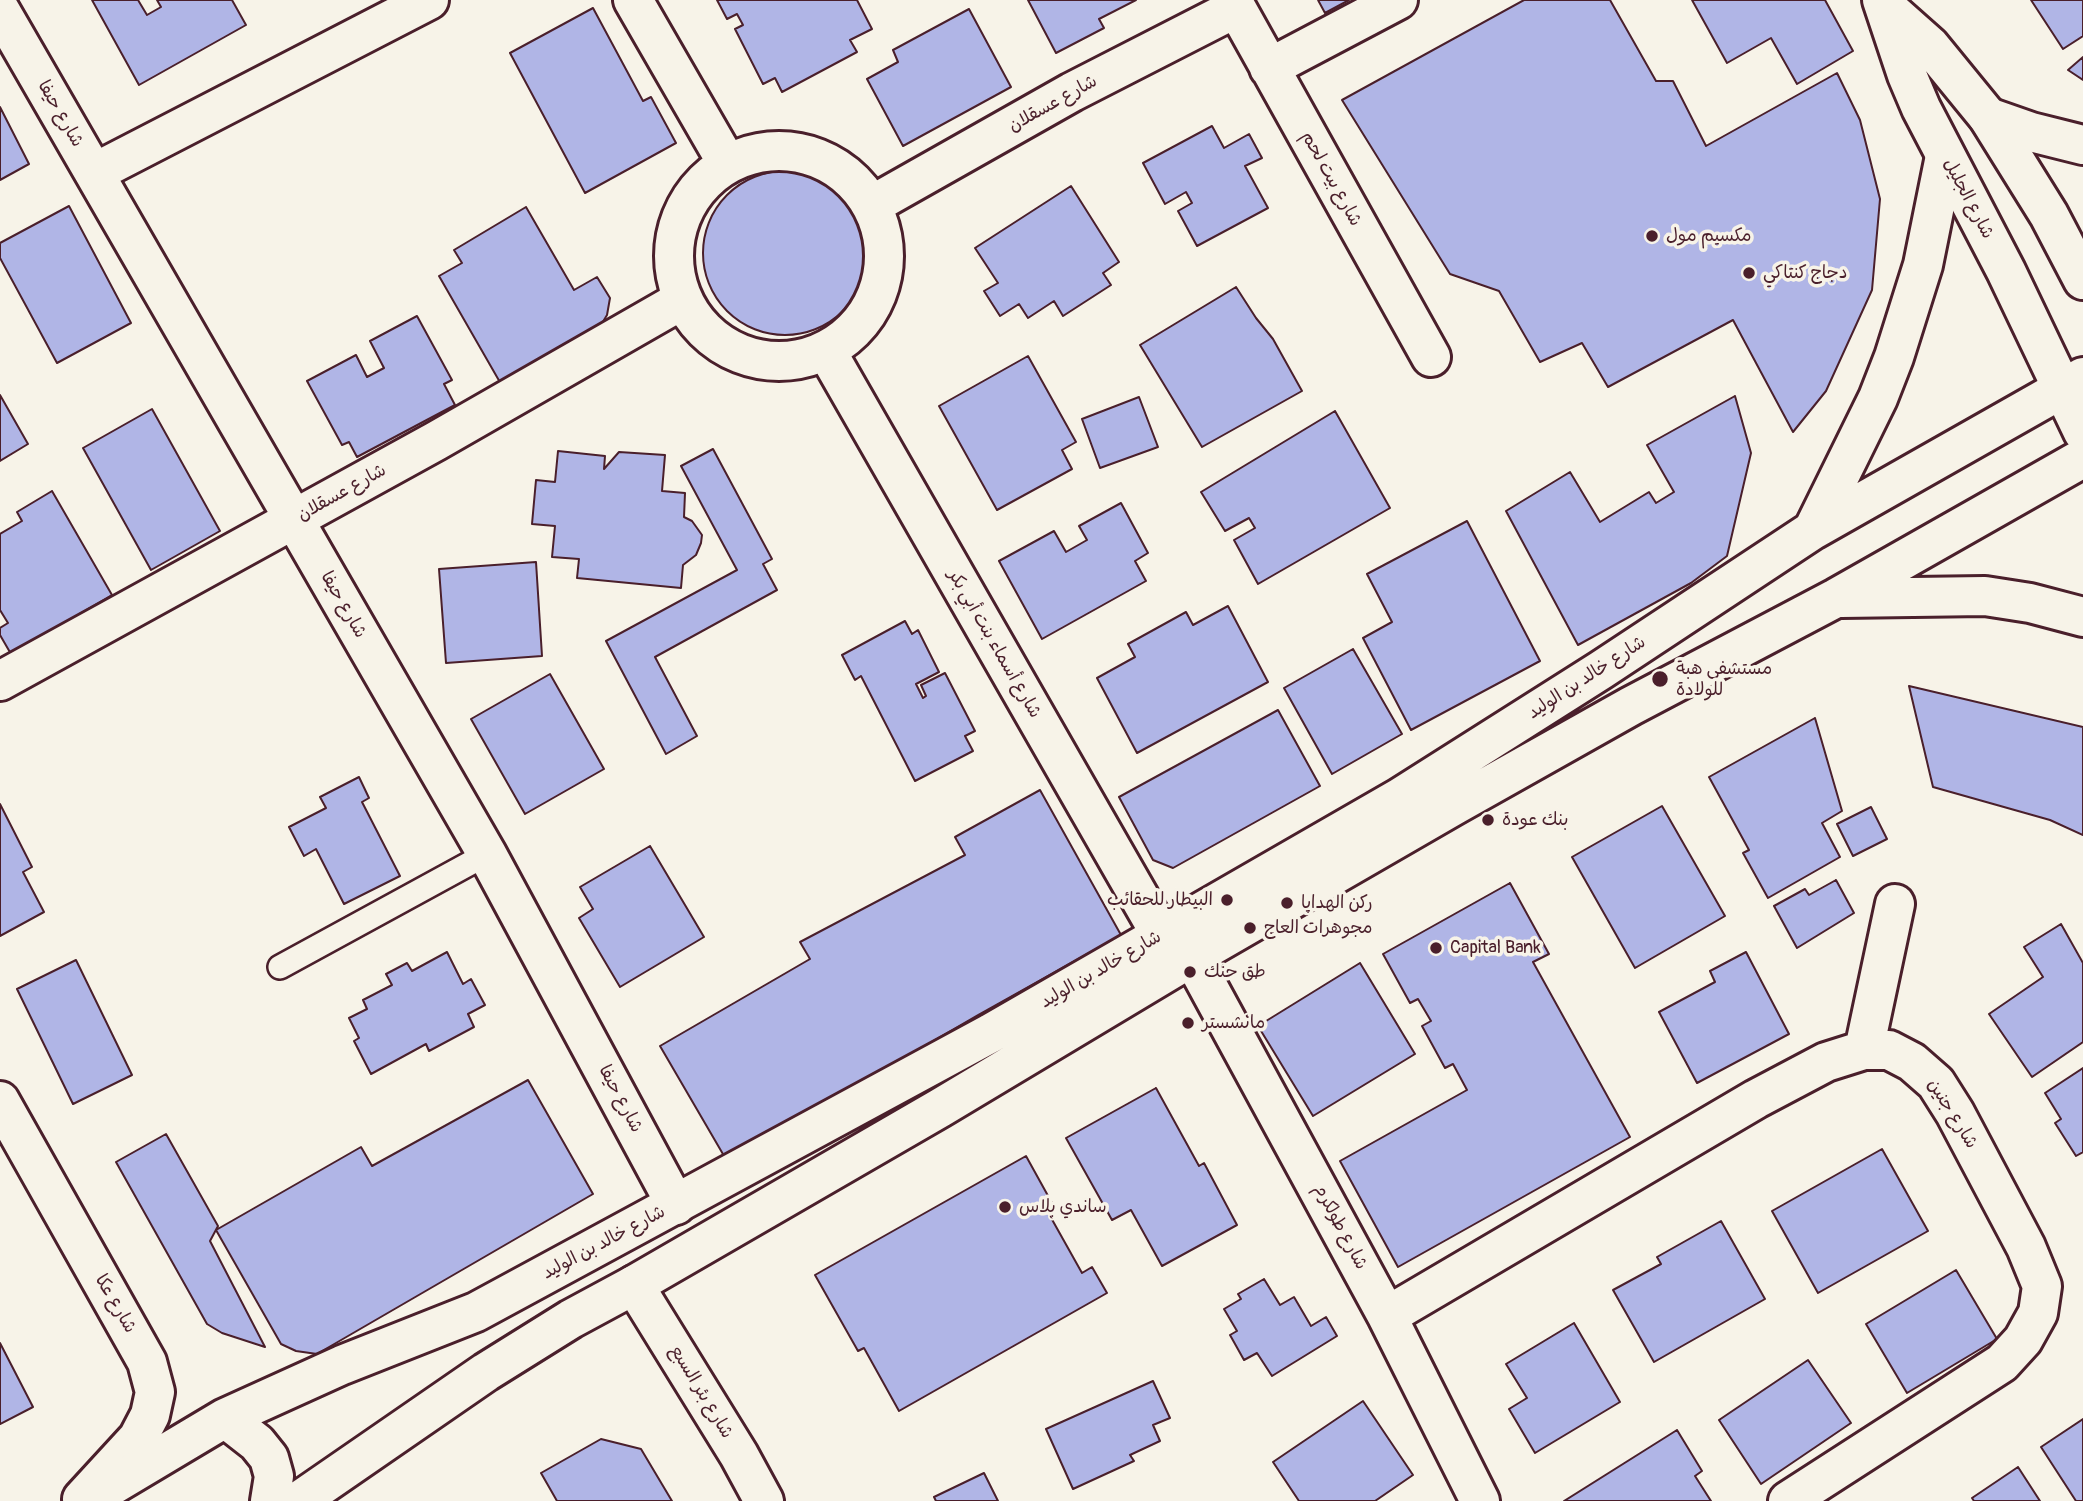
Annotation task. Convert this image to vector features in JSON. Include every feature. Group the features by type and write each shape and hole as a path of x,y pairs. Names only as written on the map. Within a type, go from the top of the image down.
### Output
{"street":[{"path":"94,173 429,0"},
{"path":"633,0 727,163"},
{"path":"1269,68 1398,0"},
{"name":"شارع الجليل","path":"1883,3 1930,46 1988,117 2049,215 2083,280"},
{"name":"شارع الجليل","path":"1883,3 1907,75 1945,156 2006,271 2072,383 2083,432"},
{"name":"شارع بيت لحم","path":"1234,4 1431,357"},
{"name":"شارع عسقلان","path":"872,205 1234,4"},
{"name":"شارع حيفا","path":"0,10 487,854 676,1205"},
{"path":"1988,117 2031,132 2083,145"},
{"path":"792,150 825,160 852,179 872,205 885,246 880,288 860,325 827,352 785,363 744,357 707,335 682,300 673,262 678,223 697,188 727,163 759,152 792,150"},
{"path":"1812,530 1878,398 1894,357 1923,265 1945,156"},
{"name":"شارع عسقلان","path":"0,681 436,442 682,300"},
{"name":"شارع أسماء بنت أبي بكر","path":"827,352 1161,935"},
{"name":"شارع خالد بن الوليد","path":"83,1501 225,1418 342,1365 476,1312 968,1046 1399,798 1601,670 1812,530 2072,383"},
{"name":"شارع خالد بن الوليد","path":"299,1501 486,1373 571,1319 940,1108 1192,957 1631,706 1836,598 2083,458"},
{"path":"1836,598 1985,596 2030,603 2083,617"},
{"path":"1864,1050 1895,904"},
{"name":"شارع طولكرم","path":"1192,957 1387,1316 1480,1501"},
{"name":"شارع جنين","path":"1387,1316 1756,1099 1826,1062 1864,1050 1889,1050 1912,1062 1936,1083 1955,1113 2026,1247 2042,1286 2038,1313 2024,1340 2002,1363 1788,1501"},
{"name":"شارع عكا","path":"0,1101 147,1362 155,1392 150,1415 138,1438 83,1501"},
{"name":"شارع بئر السبع","path":"635,1284 764,1501"},
{"path":"225,1418 257,1443 269,1458 274,1476 270,1501"}],"lane":[{"path":"280,967 487,854"}],"building":[{"path":"92,0 138,0 147,15 161,7 157,0 232,0 246,25 139,85"},
{"path":"717,0 857,0 872,29 850,40 857,52 782,92 775,78 763,84 735,29 743,25 737,14 727,19"},
{"path":"1028,0 1136,0 1099,19 1104,28 1056,53"},
{"path":"1318,0 1349,0 1325,13"},
{"name":"مكسيم مول","path":"1524,0 1610,0 1656,81 1673,81 1706,146 1837,73 1860,120 1880,199 1872,290 1826,391 1793,432 1733,320 1608,387 1582,343 1540,362 1499,291 1450,274 1342,100"},
{"path":"1692,0 1825,0 1853,51 1797,84 1771,38 1727,63"},
{"path":"2031,0 2083,0 2083,36 2063,49"},
{"path":"593,8 643,101 651,97 676,143 585,193 510,53"},
{"path":"969,9 1011,87 903,146 867,79 898,62 893,50"},
{"path":"2083,57 2083,80 2068,70"},
{"path":"0,107 29,164 0,180"},
{"path":"1212,126 1224,148 1249,134 1262,158 1245,166 1268,208 1197,246 1178,211 1192,203 1186,192 1165,204 1143,163"},
{"path":"785,171 817,177 843,195 861,221 867,253 861,285 843,311 817,329 785,335 753,329 727,311 709,285 703,253 709,221 727,195 753,177"},
{"path":"1071,186 1119,262 1103,273 1111,285 1063,316 1054,301 1028,318 1019,304 1000,316 984,291 998,283 975,248"},
{"path":"69,206 131,323 57,363 0,258 0,243"},
{"path":"526,207 574,290 597,277 610,298 607,315 601,325 501,384 439,276 462,263 454,250"},
{"path":"1236,287 1273,339 1302,391 1202,447 1140,345"},
{"path":"417,316 452,380 444,384 455,405 357,457 349,442 342,445 307,381 356,355 367,377 384,368 370,341"},
{"path":"1028,356 1076,442 1062,450 1072,469 997,510 939,406"},
{"path":"0,395 28,444 0,461"},
{"path":"1735,396 1751,453 1727,556 1691,583 1578,645 1506,511 1570,472 1600,522 1649,492 1656,503 1674,492 1647,445"},
{"path":"1139,397 1158,447 1100,468 1082,419"},
{"path":"152,409 220,531 151,570 83,448"},
{"path":"1335,411 1390,508 1258,584 1234,540 1255,528 1249,518 1225,531 1201,492"},
{"path":"713,449 772,559 763,564 777,590 655,657 697,736 666,754 606,641 737,570 681,466"},
{"path":"558,451 605,456 604,469 619,452 665,455 662,491 685,493 684,517 692,521 702,535 696,555 683,565 681,588 577,578 579,559 552,557 555,526 532,524 536,480 555,482"},
{"path":"52,491 112,595 11,654 0,635 0,628 8,623 0,610 0,534 22,521 17,512"},
{"path":"1121,503 1148,553 1135,561 1146,581 1042,639 999,561 1054,531 1066,552 1087,540 1079,526"},
{"path":"1467,521 1540,661 1411,730 1363,638 1392,622 1367,574"},
{"path":"536,562 542,656 446,663 439,569"},
{"path":"1228,606 1268,682 1137,753 1097,678 1135,657 1128,644 1186,612 1193,625"},
{"path":"905,621 912,634 918,630 939,672 916,684 923,698 926,696 921,685 945,673 975,731 965,736 973,751 915,781 861,676 855,680 842,655"},
{"path":"1353,649 1402,734 1332,774 1284,688"},
{"path":"550,674 604,769 525,814 471,719"},
{"path":"1909,686 2083,727 2083,835 2050,820 1933,787"},
{"path":"1278,710 1320,786 1173,868 1153,860 1119,797"},
{"path":"1815,718 1842,811 1822,823 1840,857 1768,898 1743,853 1749,850 1709,777"},
{"path":"359,777 369,798 362,802 400,876 344,904 316,849 304,856 289,827 326,808 320,797"},
{"path":"1040,790 1121,935 727,1161 660,1046 810,959 800,942 965,855 955,837"},
{"path":"0,804 32,867 23,872 44,912 0,936"},
{"path":"1662,806 1725,916 1635,968 1572,857"},
{"path":"1871,807 1887,839 1853,856 1837,824"},
{"path":"650,846 704,937 620,987 579,918 593,909 580,887"},
{"path":"1836,880 1854,913 1797,948 1774,906 1805,889 1809,895"},
{"path":"1510,883 1549,954 1533,962 1630,1137 1398,1267 1340,1161 1467,1090 1453,1064 1445,1068 1422,1026 1431,1021 1418,999 1410,1003 1383,954"},
{"path":"2061,924 2083,963 2083,1042 2032,1077 1989,1014 2043,977 2024,947"},
{"path":"447,952 463,984 471,979 485,1005 468,1014 474,1027 429,1051 426,1044 371,1074 354,1041 359,1038 349,1018 367,1009 363,1000 392,985 386,974 407,963 412,971"},
{"path":"1746,952 1789,1034 1697,1083 1659,1012 1715,982 1710,971"},
{"path":"76,960 132,1075 73,1104 17,989"},
{"path":"1360,963 1415,1054 1313,1116 1258,1026"},
{"path":"2083,1068 2083,1152 2076,1156 2055,1123 2061,1119 2045,1093"},
{"path":"528,1080 593,1194 317,1354 296,1351 281,1344 216,1230 361,1147 372,1166"},
{"path":"1156,1088 1199,1166 1204,1163 1237,1225 1162,1266 1131,1210 1112,1220 1066,1138"},
{"path":"166,1134 218,1226 210,1241 265,1347 222,1333 207,1324 116,1162"},
{"path":"1882,1149 1928,1231 1818,1293 1772,1211"},
{"path":"1026,1156 1052,1203 1045,1207 1082,1273 1092,1267 1107,1293 899,1411 864,1348 858,1351 815,1275"},
{"path":"1721,1221 1765,1299 1654,1362 1613,1290 1661,1264 1657,1257"},
{"path":"1956,1270 1997,1339 1907,1393 1866,1324"},
{"path":"1264,1279 1280,1305 1294,1297 1311,1326 1326,1317 1337,1336 1272,1376 1257,1353 1244,1360 1230,1335 1237,1331 1224,1309 1241,1299 1238,1294"},
{"path":"1574,1323 1620,1402 1535,1453 1509,1409 1527,1398 1506,1364"},
{"path":"0,1343 33,1407 0,1424"},
{"path":"1808,1360 1851,1423 1761,1484 1719,1420"},
{"path":"1153,1381 1170,1418 1153,1425 1160,1441 1130,1455 1134,1461 1073,1489 1046,1429"},
{"path":"1363,1401 1413,1475 1375,1501 1299,1501 1273,1462"},
{"path":"2083,1419 2083,1501 2076,1501 2041,1447"},
{"path":"1677,1430 1702,1471 1695,1476 1711,1501 1564,1501"},
{"path":"601,1439 641,1449 672,1501 557,1501 541,1473"},
{"path":"2018,1467 2040,1501 1974,1501 1972,1498"},
{"path":"984,1473 998,1501 936,1501 934,1497"}],"place":[{"name":"مكسيم مول","path":"1652,236"},
{"name":"دجاج كنتاكي","path":"1749,273"},
{"name":"مستشفى هبة للولادة","path":"1660,679"},
{"name":"بنك عودة","path":"1488,820"},
{"name":"البيطار للحقائب","path":"1227,900"},
{"name":"ركن الهدايا","path":"1287,903"},
{"name":"مجوهرات العاج","path":"1250,928"},
{"name":"Capital Bank","path":"1436,948"},
{"name":"طق حنك","path":"1190,972"},
{"name":"مانشستر","path":"1188,1023"},
{"name":"ساندي بلاس","path":"1005,1207"}]}
